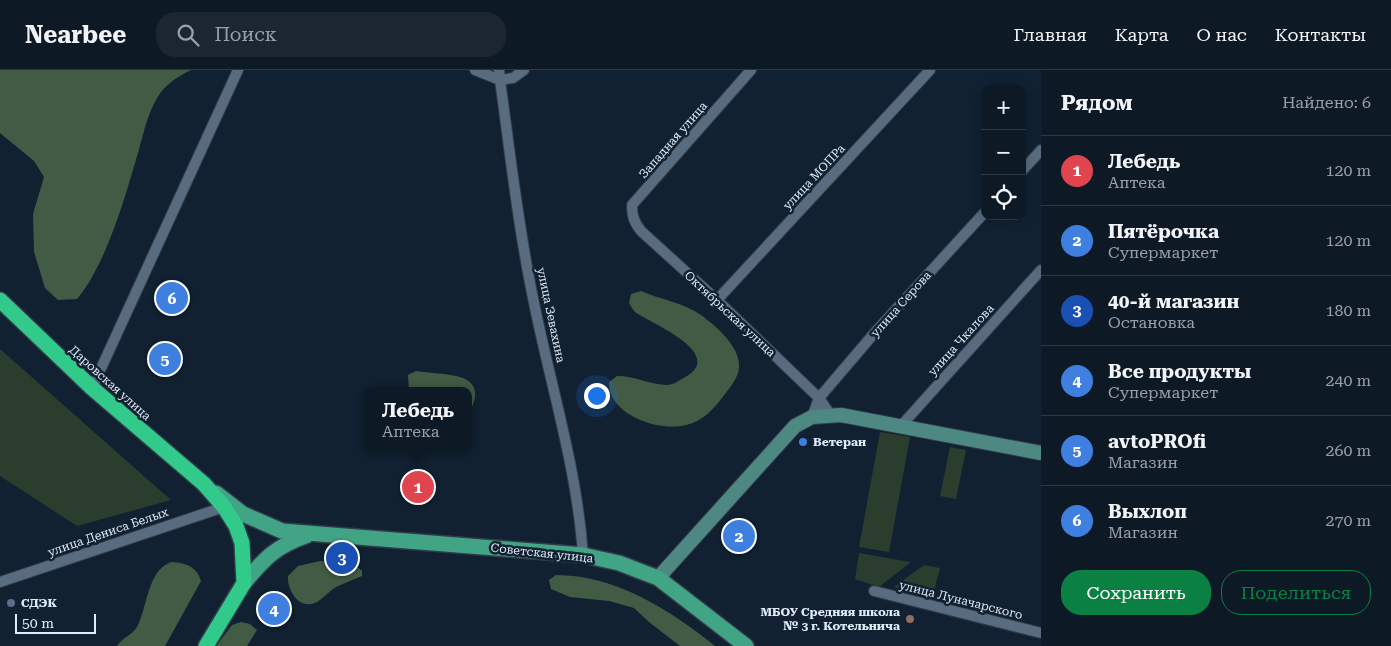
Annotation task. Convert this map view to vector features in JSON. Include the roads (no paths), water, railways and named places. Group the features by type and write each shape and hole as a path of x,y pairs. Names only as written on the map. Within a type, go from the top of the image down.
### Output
{"highway":[{"name":"Даровская улица","path":"0,300 92,388 204,484 224,506 236,526 242,543 244,582"},
{"path":"206,646 244,582"}],"main road":[{"name":"Даровская улица","path":"204,484 243,514 264,525"},
{"name":"Советская улица","path":"264,525 282,531 312,534 583,555 619,563 658,578 746,646"},
{"name":"Советская улица","path":"244,582 271,552 287,542 312,534"}],"street":[{"path":"92,388 238,70"},
{"path":"475,70 513,78 524,70"},
{"name":"Западная улица","path":"641,231 634,222 632,205 751,70"},
{"name":"улица МОПРа","path":"717,300 930,70"},
{"name":"улица Зевахина","path":"499,75 533,297 566,434 580,521 583,555"},
{"path":"1026,167 1041,150"},
{"name":"улица Серова","path":"819,398 877,330 981,216"},
{"name":"Октябрьская улица","path":"641,231 717,300 819,398 830,414"},
{"name":"улица Чкалова","path":"900,427 1041,270"},
{"path":"812,417 819,398"},
{"path":"658,578 795,426 812,417 830,414 1041,453"},
{"name":"улица Дениса Белых","path":"0,582 224,506"},
{"name":"улица Луначарского","path":"874,591 1041,632"}],"place":[{"name":"Выхлоп","path":"172,298"},
{"name":"avtoPROfi","path":"165,359"},
{"name":"Ветеран","path":"803,442"},
{"name":"Лебедь","path":"418,487"},
{"name":"Пятёрочка","path":"739,536"},
{"name":"40-й магазин","path":"342,558"},
{"name":"СДЭК","path":"11,603"},
{"name":"Все продукты","path":"274,609"},
{"name":"МБОУ Средняя школа № 3 г. Котельнича","path":"910,619"}]}
